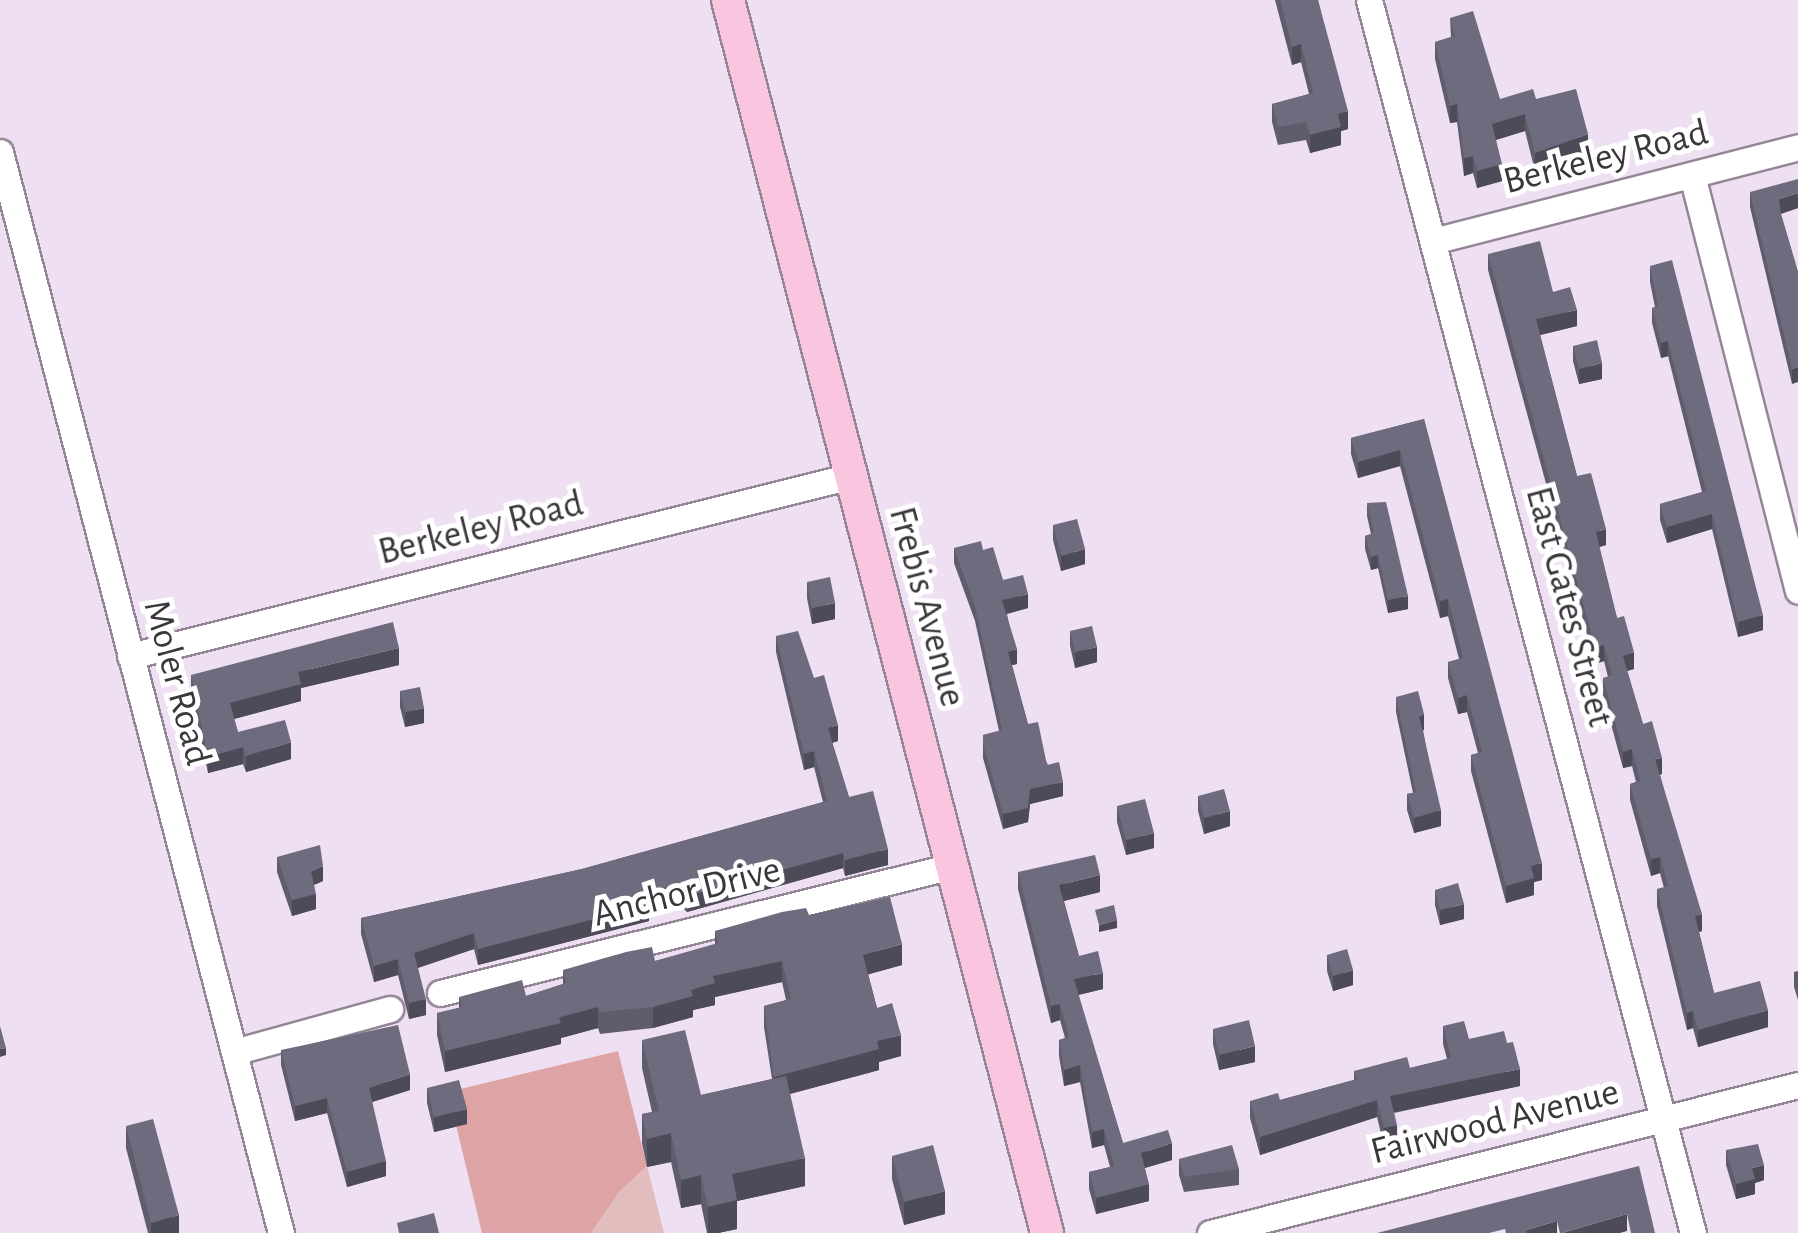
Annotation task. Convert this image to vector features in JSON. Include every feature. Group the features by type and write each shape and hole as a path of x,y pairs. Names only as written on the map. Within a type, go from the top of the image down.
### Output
{"main road":[{"name":"Frebis Avenue","path":"728,0 1047,1233"}],"street":[{"name":"East Gates Street","path":"1369,0 1693,1233"},
{"name":"Berkeley Road","path":"1433,241 1798,147"},
{"name":"Moler Road","path":"0,152 281,1233"},
{"path":"1692,174 1789,516 1798,591"},
{"name":"Berkeley Road","path":"130,656 851,476"},
{"name":"Anchor Drive","path":"440,993 952,866"},
{"path":"234,1052 390,1010"},
{"name":"Fairwood Avenue","path":"1210,1233 1798,1085"}],"shaded area":[{"path":"618,1051 647,1166 619,1192 591,1233 482,1233 448,1092"},
{"path":"647,1166 664,1233 591,1233 619,1192"}],"building":[{"path":"1280,0 1318,0 1348,111 1338,114 1341,127 1310,135 1306,122 1278,127 1272,104 1313,93 1301,44 1292,47"},
{"path":"1473,11 1500,99 1533,89 1536,99 1576,89 1588,134 1535,153 1525,114 1492,124 1502,164 1477,171 1473,156 1464,158 1457,104 1450,106 1435,42 1455,36 1450,18"},
{"path":"1798,179 1798,193 1779,199 1798,272 1798,367 1792,369 1750,192"},
{"path":"1540,241 1553,292 1570,287 1577,310 1536,319 1577,476 1591,473 1606,529 1596,532 1617,618 1624,616 1634,652 1623,656 1643,724 1652,721 1662,758 1655,759 1702,914 1695,916 1714,993 1760,981 1768,1010 1698,1030 1693,1011 1687,1013 1657,889 1668,886 1660,857 1651,859 1630,784 1640,781 1632,749 1623,752 1603,678 1612,675 1604,645 1595,647 1488,254"},
{"path":"1672,260 1763,615 1738,622 1712,514 1667,527 1660,504 1706,491 1668,341 1661,343 1652,308 1658,306 1650,266"},
{"path":"1597,340 1602,363 1579,369 1573,346"},
{"path":"1424,419 1542,863 1531,866 1534,878 1506,886 1471,755 1482,752 1467,695 1458,698 1448,662 1463,658 1448,599 1440,601 1400,450 1358,462 1351,438"},
{"path":"1386,502 1408,596 1388,600 1378,555 1371,557 1365,536 1374,533 1367,503"},
{"path":"1077,519 1085,549 1061,556 1053,525"},
{"path":"981,541 983,550 993,547 1003,580 1023,575 1028,594 1002,600 1017,649 1008,652 1028,724 1038,722 1047,765 1059,762 1063,782 1030,789 1028,808 1003,814 983,744 983,735 1002,730 975,606 954,548"},
{"path":"830,577 835,603 812,608 807,582"},
{"path":"393,622 399,648 298,672 301,684 230,703 238,732 285,720 291,742 246,756 243,747 208,757 191,675"},
{"path":"1092,626 1097,647 1075,652 1070,631"},
{"path":"798,631 814,678 824,675 838,725 828,728 849,797 873,791 888,849 845,860 843,853 687,896 675,885 645,893 649,905 478,949 474,933 414,953 426,999 409,1003 398,959 374,966 361,918 582,869 827,801 814,751 804,754 776,636"},
{"path":"420,687 424,708 405,712 400,691"},
{"path":"1418,691 1424,714 1419,716 1441,810 1414,818 1407,794 1416,792 1396,697"},
{"path":"1224,789 1230,811 1204,818 1198,796"},
{"path":"1145,799 1154,833 1126,840 1117,806"},
{"path":"320,845 323,866 311,871 316,894 292,900 277,857"},
{"path":"1095,855 1100,875 1059,885 1079,956 1098,951 1103,973 1074,979 1123,1143 1168,1130 1172,1143 1141,1153 1149,1184 1096,1198 1089,1172 1114,1166 1104,1129 1092,1132 1080,1065 1064,1070 1059,1040 1069,1037 1060,1004 1051,1006 1018,872"},
{"path":"1458,883 1464,904 1440,910 1435,890"},
{"path":"890,897 902,944 863,955 877,1008 892,1003 901,1035 877,1041 879,1049 774,1077 764,1006 791,999 782,961 713,976 715,983 691,990 693,996 653,1007 600,1012 598,1007 559,1017 561,1023 445,1051 437,1013 462,1007 459,997 522,980 526,996 566,983 563,970 626,952 652,947 655,961 718,943 715,931 782,912 806,908 809,915"},
{"path":"1114,905 1117,920 1099,925 1095,910"},
{"path":"1347,949 1353,970 1333,976 1327,955"},
{"path":"1249,1020 1255,1046 1219,1055 1213,1029"},
{"path":"1464,1021 1469,1039 1504,1031 1507,1043 1513,1042 1520,1069 1390,1096 1397,1125 1384,1128 1377,1100 1260,1137 1250,1101 1278,1093 1280,1100 1357,1079 1354,1071 1407,1057 1410,1068 1451,1058 1443,1026"},
{"path":"398,1025 410,1074 369,1088 386,1161 347,1172 327,1098 295,1106 281,1050"},
{"path":"0,1026 6,1048 0,1049"},
{"path":"685,1030 701,1095 786,1076 805,1158 732,1174 737,1200 708,1207 701,1175 681,1180 671,1133 647,1139 642,1114 659,1111 642,1040"},
{"path":"459,1080 467,1109 434,1117 427,1088"},
{"path":"153,1119 179,1215 151,1223 126,1126"},
{"path":"1758,1144 1764,1165 1752,1168 1755,1179 1736,1184 1726,1150"},
{"path":"933,1145 945,1191 904,1202 892,1156"},
{"path":"1232,1145 1239,1169 1184,1177 1179,1159"},
{"path":"1639,1166 1655,1233 1631,1233 1627,1214 1562,1233 1557,1221 1526,1230 1527,1233 1506,1233 1505,1229 1489,1233 1377,1233"},
{"path":"434,1213 439,1233 399,1233 397,1223"}]}
